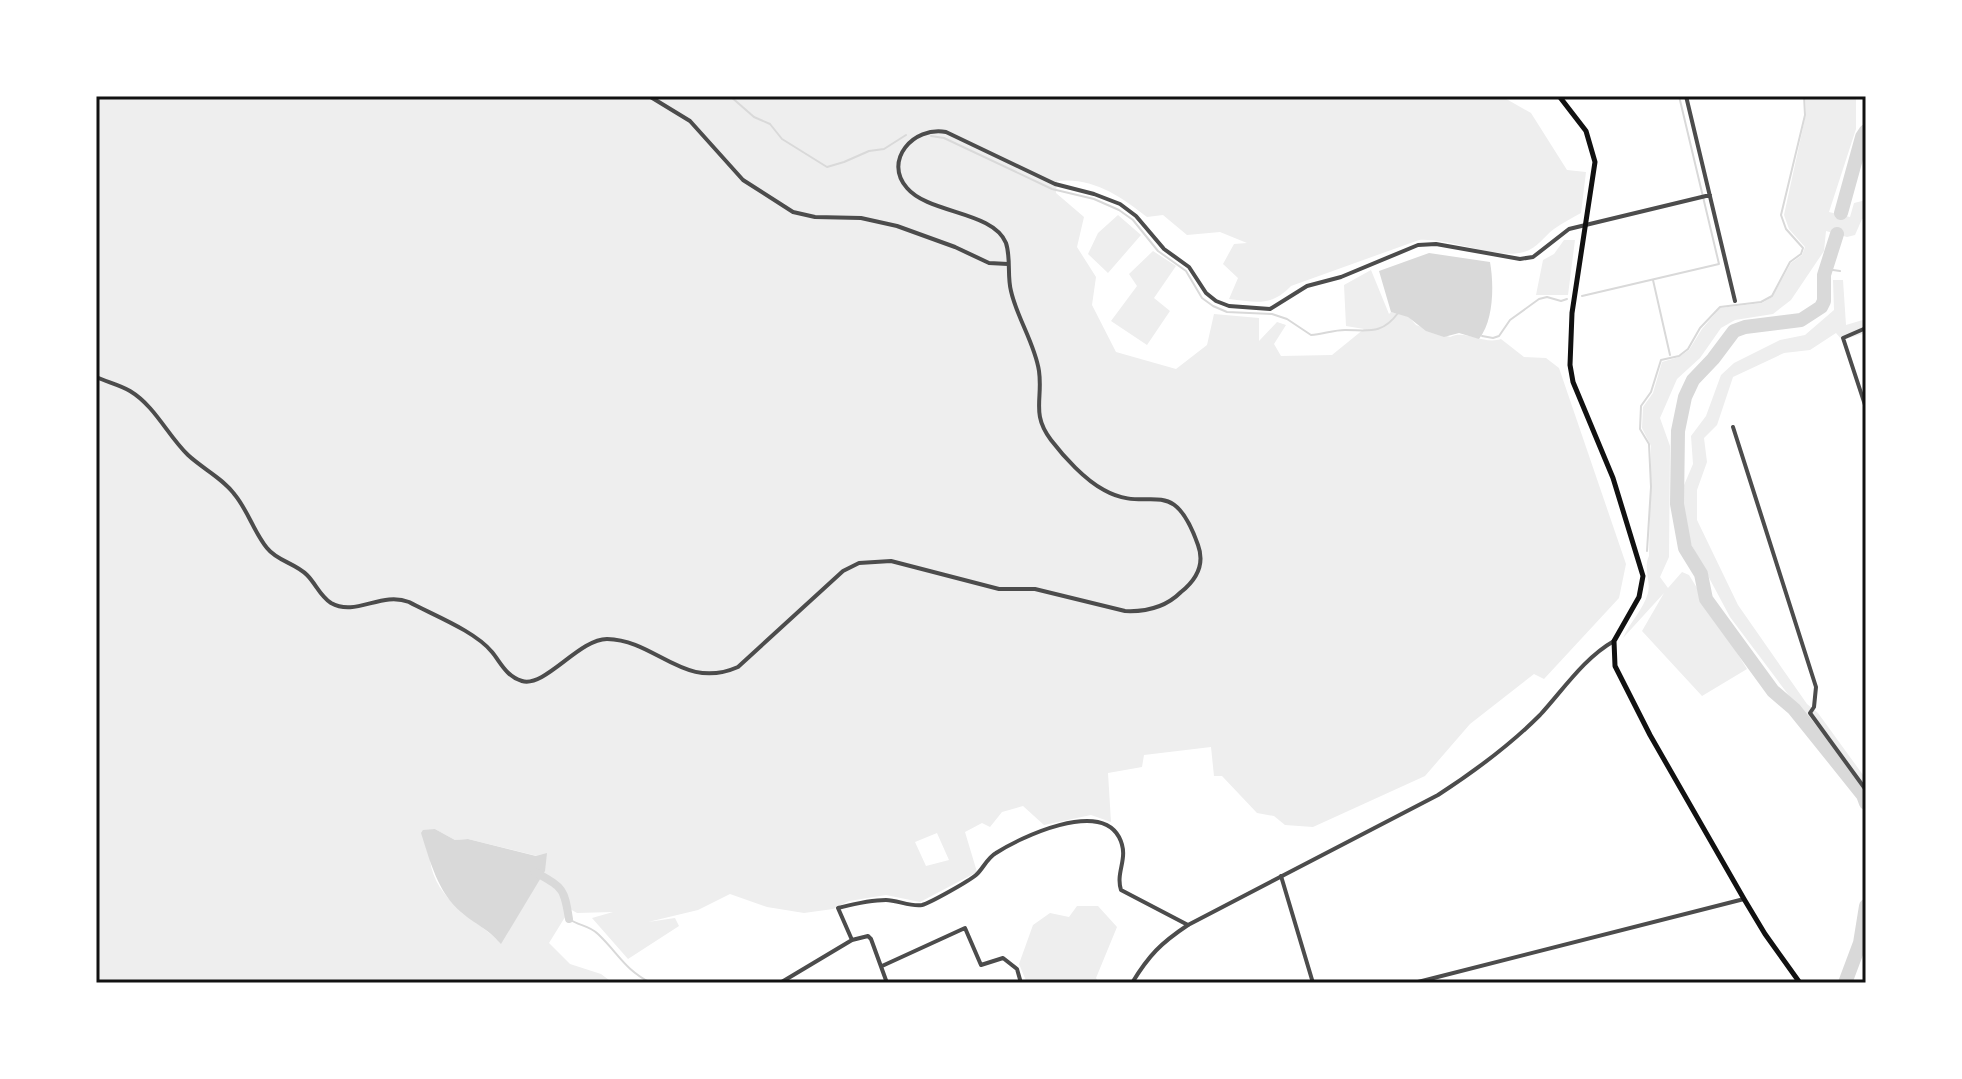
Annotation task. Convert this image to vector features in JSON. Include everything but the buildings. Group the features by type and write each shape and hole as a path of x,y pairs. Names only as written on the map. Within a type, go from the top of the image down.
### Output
{"main road":[{"path":"1559,96 1586,131 1595,162 1568,344 1570,365 1573,382 1613,478 1643,576 1639,597 1614,641 1615,666 1744,899 1800,983"}],"street":[{"path":"649,96 690,121 743,180 793,212 815,217 873,220 955,247 989,263 1008,264"},
{"path":"1686,96 1735,301"},
{"path":"96,377 130,391 144,402 187,454 234,493 267,548 309,576 320,594 331,603 342,607 359,607 382,599 397,598 409,602 481,642 502,668 520,681 527,682 544,675 573,653 599,639 619,639 637,645 677,668 722,674 738,667 843,571 859,563 891,561 999,589 1035,589 1125,611 1155,608 1183,591 1198,573 1200,551 1194,532 1179,507 1160,498 1128,498 1106,492 1053,443 1039,417 1040,373 1016,312 1006,244 991,226 920,198 908,190 902,180 900,158 914,137 934,130 946,132 1055,184 1120,204 1136,216 1164,249 1189,267 1206,293 1216,301 1229,306 1270,309 1307,286 1341,277 1418,245 1436,244 1507,258 1533,257 1559,235 1586,225 1710,195"},
{"path":"1866,328 1843,338 1866,408"},
{"path":"1733,427 1816,687 1814,707 1810,713 1866,790"},
{"path":"1132,983 1149,955 1188,925 1438,795 1473,772 1508,746 1595,655 1614,641"},
{"path":"852,940 838,908 889,900 921,905 977,874 994,854 1063,823 1097,820 1119,836 1125,861 1118,880 1121,890 1188,925"},
{"path":"1281,876 1313,983"},
{"path":"1414,983 1744,899"},
{"path":"882,966 965,928 981,965 1003,958 1017,969 1021,983"},
{"path":"780,983 852,940 868,936 887,983"}],"shaded area":[{"path":"96,96 1501,96 1531,113 1567,170 1586,172 1581,213 1524,252 1501,253 1419,240 1291,286 1270,300 1255,302 1229,299 1238,278 1223,264 1234,244 1247,243 1220,232 1187,235 1163,215 1147,217 1127,202 1094,185 1057,181 1056,193 1084,217 1077,247 1096,277 1092,305 1116,352 1176,369 1207,345 1214,314 1259,318 1259,341 1277,322 1286,325 1274,344 1281,356 1332,355 1364,329 1346,326 1344,285 1371,270 1389,314 1408,316 1416,325 1450,337 1462,335 1501,339 1524,357 1546,358 1559,368 1626,564 1619,598 1544,679 1534,674 1470,724 1425,776 1313,827 1285,825 1274,816 1257,813 1222,776 1214,776 1211,747 1144,755 1142,767 1108,773 1111,822 1091,815 1044,825 1023,806 1002,812 990,827 982,823 965,832 977,872 920,902 886,895 804,913 767,907 730,894 698,910 648,922 675,918 679,926 628,959 592,918 613,912 577,913 570,909 549,943 570,964 601,974 613,983 96,983","holes":["435,829 455,840 468,839 537,856 501,943 458,908 440,887 430,860","937,833 949,860 926,866 915,842"]},
{"path":"1805,96 1856,96 1856,129 1829,212 1850,217 1854,203 1866,200 1866,220 1862,219 1855,235 1847,237 1826,231 1824,251 1791,300 1773,314 1735,320 1721,328 1700,358 1677,379 1660,418 1670,446 1669,557 1660,577 1668,588 1682,572 1689,575 1747,669 1702,696 1642,631 1664,593 1623,638 1643,605 1649,588 1651,446 1642,428 1643,407 1653,393 1662,362 1689,350 1720,308 1762,303 1772,297 1791,263 1802,255 1805,247 1789,229 1784,215 1806,114"},
{"path":"1118,215 1141,235 1108,273 1088,254 1098,233"},
{"path":"1564,240 1575,240 1568,295 1536,295 1543,260 1554,254"},
{"path":"1153,251 1176,266 1154,298 1170,311 1147,345 1111,321 1137,286 1129,274"},
{"path":"1429,253 1490,262 1490,313 1479,339 1459,333 1444,337 1426,331 1408,317 1391,312 1379,271"},
{"path":"1833,280 1843,280 1846,325 1866,319 1866,333 1842,340 1836,333 1810,350 1784,353 1733,377 1717,425 1704,438 1707,462 1697,490 1697,520 1738,605 1807,704 1818,713 1866,779 1866,798 1730,617 1691,544 1684,520 1682,490 1693,464 1691,436 1706,416 1721,375 1734,363 1780,340 1805,335 1834,310"},
{"path":"435,829 455,840 468,839 536,856 547,853 545,871 501,944 446,896 421,833"},
{"path":"1077,906 1098,906 1117,927 1096,978 1099,983 1027,983 1019,964 1033,925 1050,913 1069,917"}],"waterway":[{"path":"730,96 754,117 770,124 782,139 827,167 869,151 884,149 906,135"},
{"path":"1582,296 1719,264 1679,96"},
{"path":"1647,551 1651,487 1649,444 1640,429 1641,406 1651,392 1661,360 1679,356 1688,349 1700,328 1720,307 1761,302 1772,296 1790,262 1801,254 1803,248 1786,229 1781,215 1805,115 1804,96"},
{"path":"1841,213 1866,131"},
{"path":"931,136 944,138 1052,189 1094,199 1119,210 1133,220 1158,251 1186,271 1202,298 1227,312 1272,314 1287,319 1311,335 1341,330 1374,330 1386,325 1398,313"},
{"path":"1837,234 1824,275 1824,301 1821,307 1801,320 1734,331 1693,380 1685,397 1678,431 1677,504 1685,548 1701,574 1706,599 1773,691 1794,709 1863,795 1866,803"},
{"path":"1826,269 1840,271"},
{"path":"1653,280 1670,355"},
{"path":"1482,336 1499,336 1510,320 1539,299 1567,299"},
{"path":"535,872 561,890 569,919"},
{"path":"1845,983 1860,943 1866,906"},
{"path":"569,919 595,931 628,967 651,983"}]}
